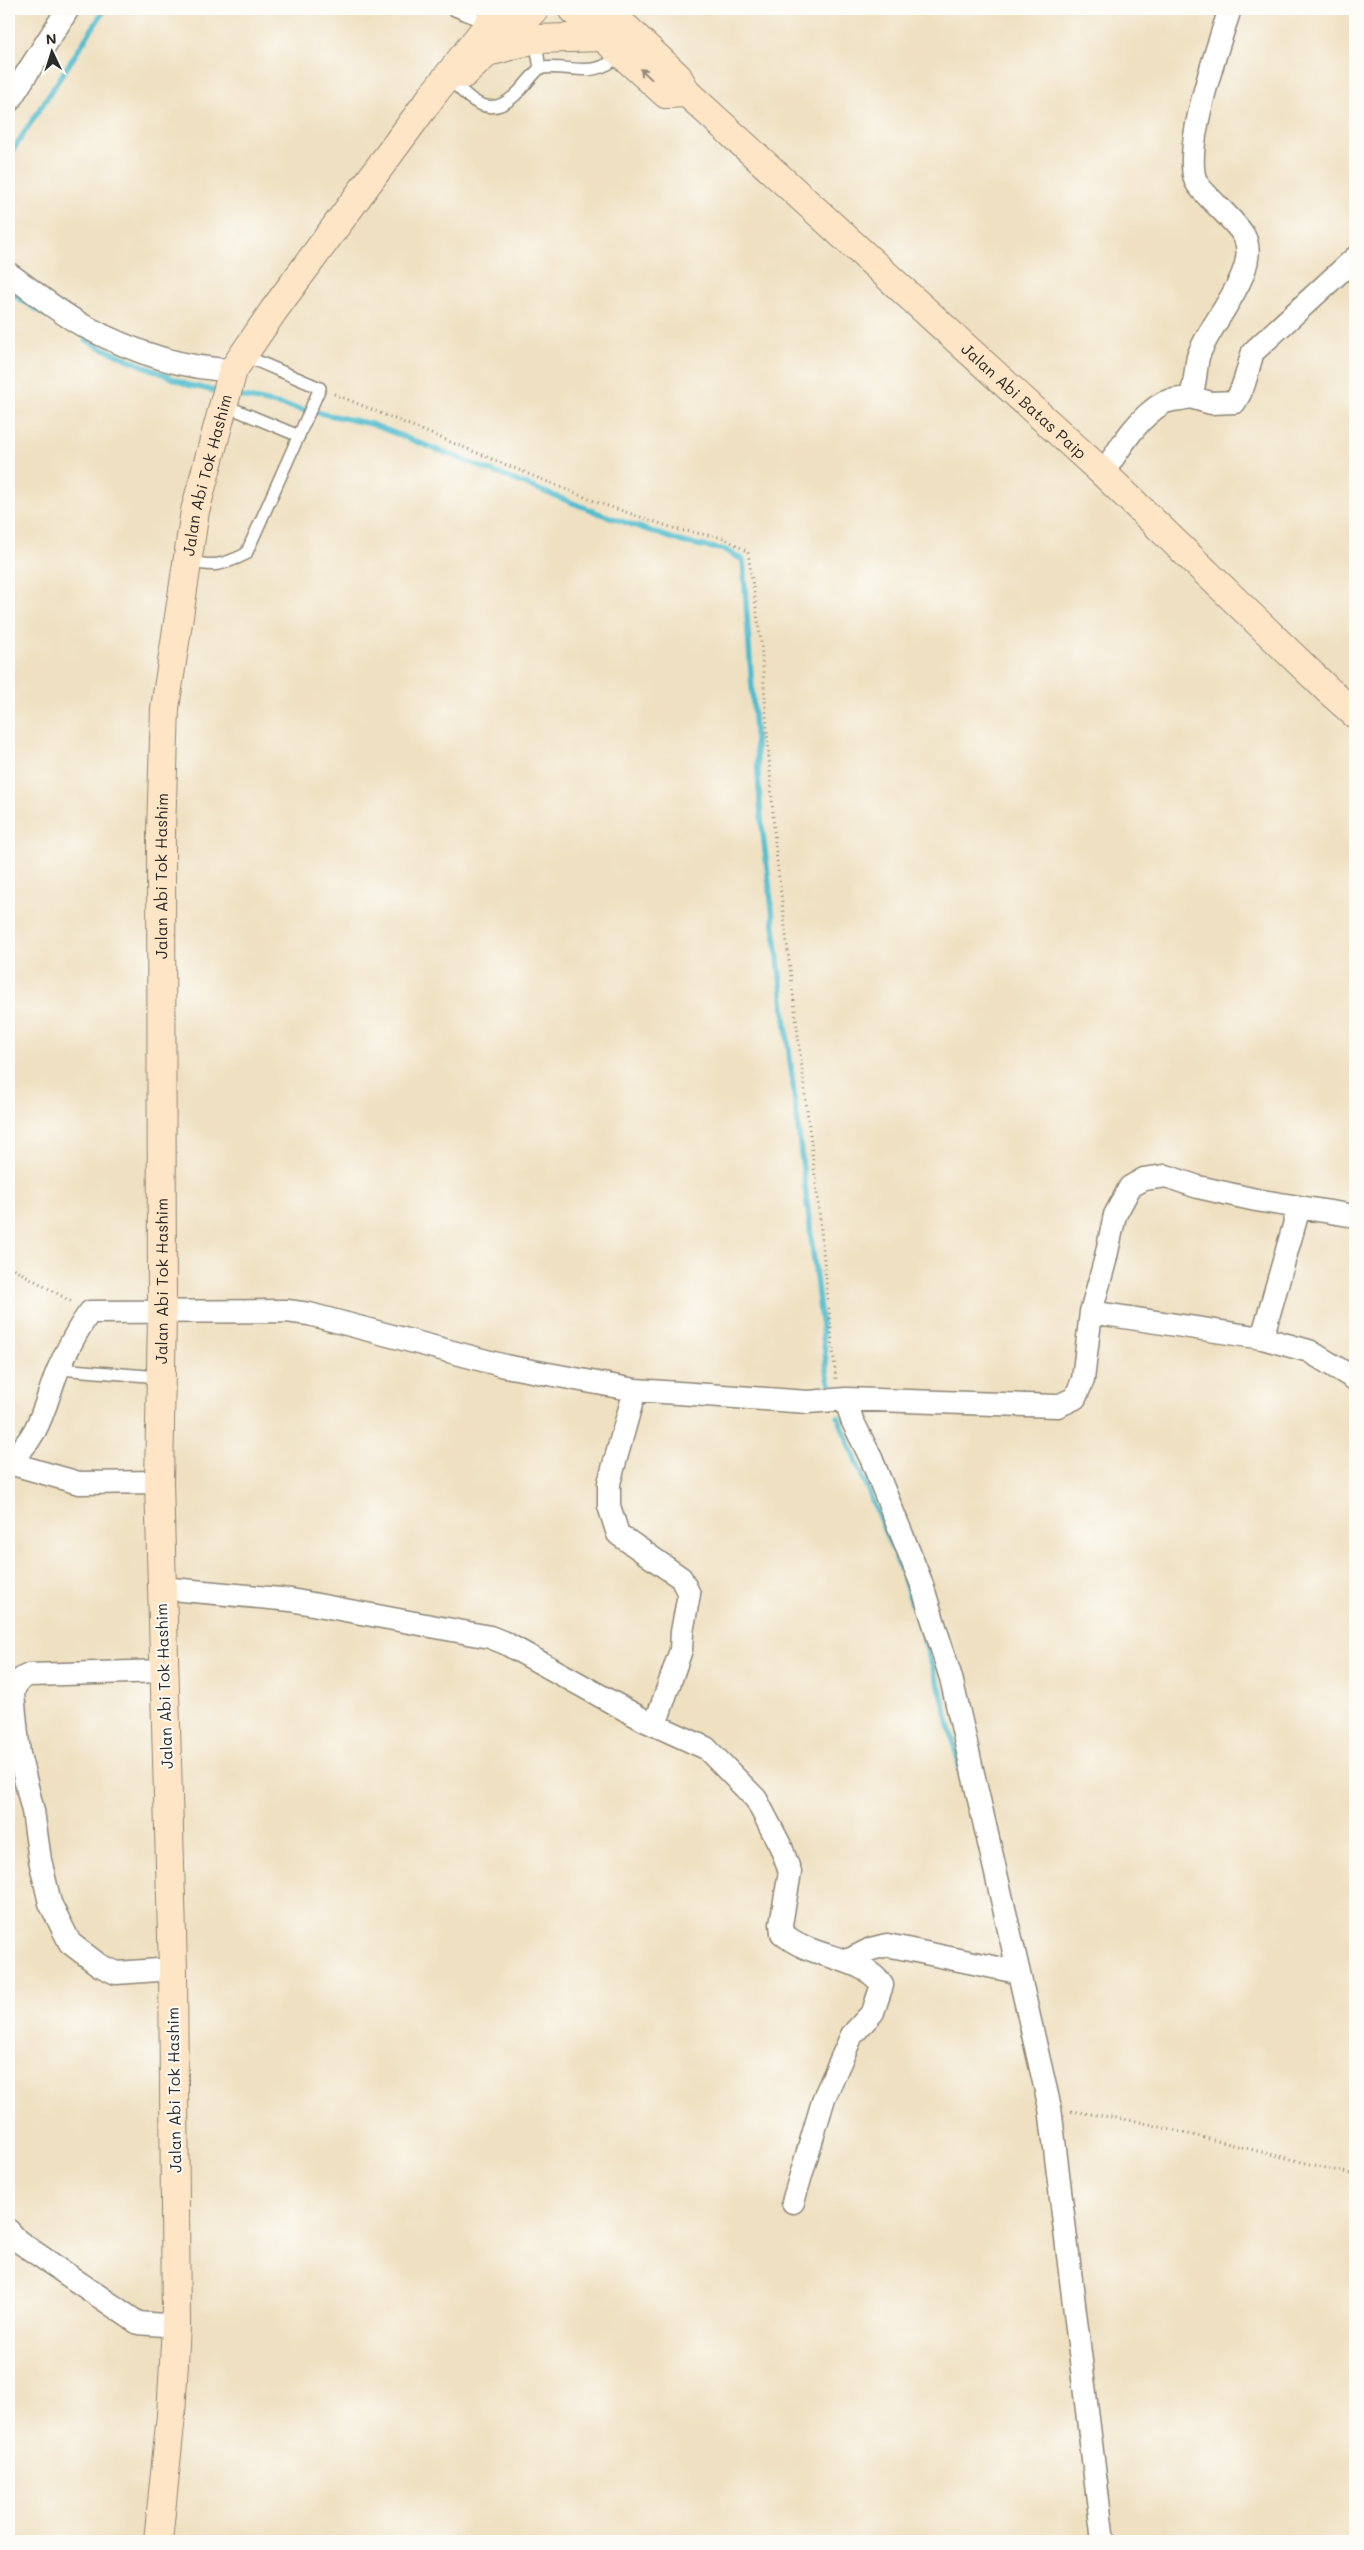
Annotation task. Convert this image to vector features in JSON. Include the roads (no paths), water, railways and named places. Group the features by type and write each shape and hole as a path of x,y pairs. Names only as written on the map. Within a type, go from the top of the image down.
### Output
{"main road":[{"name":"Jalan Abi Tok Hashim","path":"444,87 490,52 535,9"},
{"path":"572,9 666,94 687,93"},
{"name":"Jalan Abi Batas Paip","path":"606,9 678,77 687,93 1104,472 1355,714"},
{"name":"Jalan Abi Tok Hashim","path":"158,2541 171,2415 176,2326 172,1969 159,1482 162,1312 161,831 165,708 195,511 224,404 238,362 495,16"},
{"path":"490,52 535,39 614,45"}],"street":[{"path":"9,101 68,9"},
{"path":"1190,397 1198,357 1208,334 1246,269 1247,250 1245,238 1235,223 1195,180 1193,154 1202,106 1219,38 1230,9"},
{"path":"1104,472 1135,427 1164,403 1190,397 1210,403 1235,402 1246,383 1246,370 1253,352 1355,258"},
{"path":"9,274 84,326 149,355 217,370 238,362"},
{"path":"9,1459 19,1453 35,1432 59,1369 80,1326 90,1312 287,1311 309,1314 505,1366 635,1390 808,1402 846,1399 1058,1406 1075,1398 1082,1380 1090,1312 1105,1262 1114,1215 1130,1187 1144,1179 1166,1176 1198,1187 1299,1208 1355,1216"},
{"path":"1262,1338 1299,1208"},
{"path":"1090,1312 1262,1338 1309,1351 1355,1379"},
{"path":"635,1390 609,1483 609,1506 618,1534 681,1578 689,1594 682,1632 681,1650 655,1725"},
{"path":"846,1399 852,1420 871,1458 921,1582 951,1678 1017,1972 1050,2108 1103,2541"},
{"path":"9,1463 79,1483 159,1482"},
{"path":"161,1588 291,1600 490,1637 505,1643 553,1671 655,1725 706,1748 756,1798 781,1848 790,1872 781,1924 782,1933 795,1945 822,1956 847,1961 876,1976 882,1985 873,2012 852,2034 833,2075 824,2098 793,2202"},
{"path":"165,1671 29,1675 20,1678 13,1694 19,1754 33,1811 40,1860 50,1903 70,1943 99,1964 116,1973 172,1969"},
{"path":"847,1961 871,1949 887,1945 1017,1972"},
{"path":"9,2230 18,2241 138,2323 176,2326"}],"lane":[{"path":"452,9 495,16"},
{"path":"535,39 540,68"},
{"path":"444,87 484,106 498,105 512,98 540,68 582,70 608,66 614,45"},
{"path":"187,561 203,565 224,565 246,554 320,388 238,362"},
{"path":"224,404 299,436"},
{"path":"59,1369 160,1377"}],"waterway":[{"path":"9,156 105,9"},
{"path":"9,292 47,316"},
{"path":"85,339 188,385 220,392"},
{"path":"234,395 371,424 601,514 682,542 725,550 743,560 761,817 828,1378 833,1394"},
{"path":"838,1417 902,1573 941,1693 968,1801"}]}
